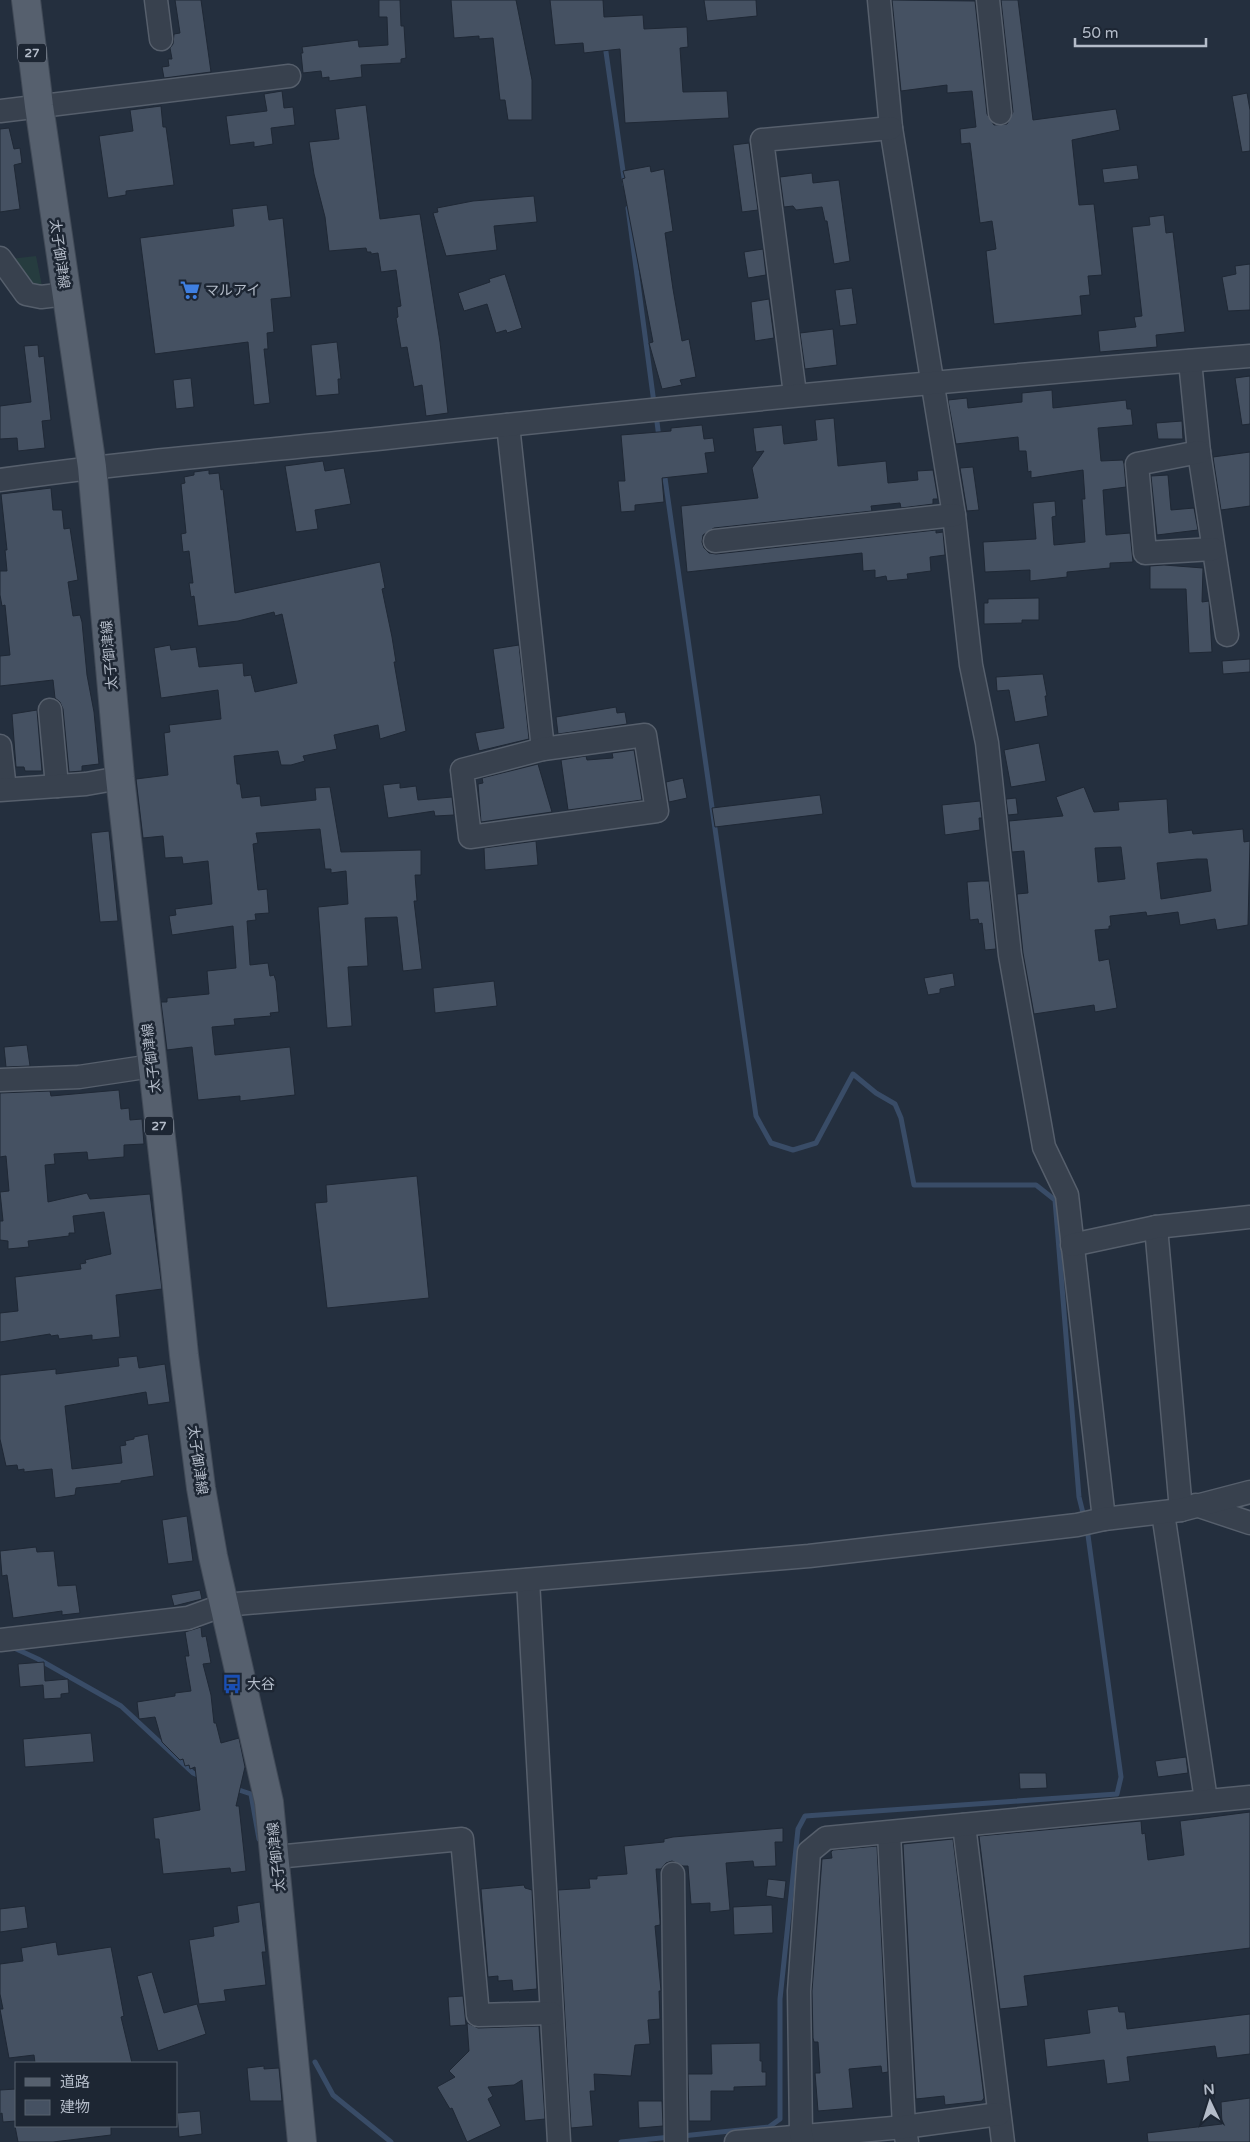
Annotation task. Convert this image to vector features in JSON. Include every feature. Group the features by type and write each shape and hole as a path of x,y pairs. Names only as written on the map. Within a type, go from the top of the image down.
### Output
{"main road":[{"name":"太子御津線","path":"26,0 39,106 92,467 120,778 201,1488 224,1605 269,1802 276,1857 302,2142"}],"street":[{"path":"156,0 161,39"},
{"path":"879,0 891,128 954,515 971,665 987,743 1010,955 1044,1147 1067,1195 1104,1519"},
{"path":"988,0 1000,113"},
{"path":"0,111 289,76"},
{"path":"795,394 762,140 891,128"},
{"path":"0,258 26,294 41,297 66,294"},
{"path":"0,480 92,467 203,458 795,394 1250,356"},
{"path":"1190,361 1199,452 1227,635"},
{"path":"508,425 543,749"},
{"path":"1199,452 1137,464 1145,553 1214,549"},
{"path":"715,541 954,515"},
{"path":"50,710 56,786"},
{"path":"645,735 657,811 470,837 462,770 543,749 645,735"},
{"path":"0,746 3,789 56,786 120,778"},
{"path":"0,1080 79,1077 152,1066"},
{"path":"1072,1245 1156,1227 1250,1217"},
{"path":"1156,1227 1206,1800"},
{"path":"0,1640 188,1618 224,1605 810,1556 1077,1525 1104,1519 1180,1509 1250,1492"},
{"path":"1180,1509 1250,1523"},
{"path":"528,1580 558,2142"},
{"path":"802,2138 800,1991 809,1852 826,1838 1250,1797"},
{"path":"964,1824 998,2114 1003,2142"},
{"path":"889,1833 906,2134"},
{"path":"276,1857 462,1839 478,2015 551,2013"},
{"path":"672,1874 676,2142"},
{"path":"736,2142 906,2134 998,2114"}],"green space":[{"path":"36,256 42,286 31,286 10,259"}],"building":[{"path":"175,0 201,0 211,72 164,78 162,67 169,66 168,59 172,59 170,48 173,44 174,34 180,33"},
{"path":"379,0 400,0 401,26 404,26 406,58 401,59 401,63 361,65 362,77 329,81 329,77 322,78 321,71 303,73 302,47 358,40 359,47 388,45 387,17 379,17"},
{"path":"451,0 516,0 532,80 532,120 508,120 505,100 500,100 493,38 479,39 479,36 454,38"},
{"path":"550,0 603,0 604,17 643,15 644,29 687,27 688,47 680,48 683,92 727,91 729,118 625,123 620,49 584,53 583,43 555,45"},
{"path":"704,0 756,0 757,16 707,21"},
{"path":"892,0 975,1 987,114 994,125 1007,124 1013,112 1001,0 1018,0 1033,120 1116,109 1120,130 1072,140 1079,205 1094,204 1102,275 1088,276 1090,295 1080,296 1082,315 994,324 986,251 996,249 992,221 980,223 970,143 961,144 960,129 976,127 972,91 947,93 947,85 901,91"},
{"path":"282,91 284,108 293,107 295,125 271,128 273,144 254,147 254,142 230,145 226,116 267,111 264,94"},
{"path":"1247,93 1250,110 1250,151 1242,152 1232,96"},
{"path":"366,105 380,219 420,214 440,342 448,413 426,416 422,385 414,387 407,347 401,348 396,318 398,317 397,307 401,306 396,270 381,272 378,253 371,254 371,252 367,252 366,248 329,251 325,217 314,174 309,142 339,139 335,109"},
{"path":"161,106 163,127 166,127 174,185 126,191 126,195 108,198 99,136 133,131 130,110"},
{"path":"9,128 14,149 20,148 22,163 14,165 20,209 0,212 0,129"},
{"path":"749,143 758,210 742,212 733,145"},
{"path":"1137,165 1139,179 1104,183 1102,169"},
{"path":"650,166 651,172 664,169 673,231 665,233 673,289 682,341 689,339 696,377 680,380 682,385 662,389 649,343 653,342 622,179 625,178 623,171"},
{"path":"812,173 813,183 839,180 850,261 834,264 827,221 825,221 822,207 796,210 793,206 784,207 780,177"},
{"path":"534,196 537,222 494,226 497,250 446,256 433,213 438,212 437,208 473,201"},
{"path":"267,205 269,220 283,218 291,297 271,299 274,332 267,333 268,349 264,349 270,403 254,405 248,342 155,354 140,238 234,226 232,209"},
{"path":"1164,215 1166,233 1173,232 1185,332 1156,335 1157,347 1100,352 1098,331 1136,327 1134,317 1142,316 1132,227 1150,225 1149,217"},
{"path":"763,249 766,275 748,278 744,252"},
{"path":"1250,264 1250,310 1228,311 1222,277 1236,274 1235,266"},
{"path":"505,274 522,328 507,333 506,330 496,333 487,304 464,311 458,293 490,282 489,279"},
{"path":"852,288 857,324 840,326 835,290"},
{"path":"769,299 774,338 755,341 751,302"},
{"path":"833,329 837,365 805,369 800,333"},
{"path":"337,342 341,379 338,379 339,394 316,396 311,345"},
{"path":"38,345 39,357 44,356 51,420 42,421 45,448 18,451 17,438 0,439 0,406 31,402 24,346"},
{"path":"1250,376 1250,424 1242,425 1235,378"},
{"path":"191,378 194,407 176,409 173,380"},
{"path":"1052,390 1053,408 1126,400 1127,409 1131,409 1133,425 1098,428 1101,461 1123,460 1126,487 1103,490 1106,535 1130,533 1133,562 1110,563 1110,568 1067,572 1067,577 1030,581 1030,570 985,572 983,542 1036,539 1033,503 1055,501 1056,516 1052,517 1054,545 1085,542 1082,499 1085,499 1083,470 1031,478 1031,471 1028,472 1026,451 1019,451 1018,437 956,444 948,400 967,398 968,408 1022,402 1022,393"},
{"path":"834,418 838,466 886,461 888,483 918,480 917,471 933,470 938,499 933,499 933,504 901,508 900,503 871,506 872,511 714,528 703,535 702,542 704,548 709,553 716,554 936,530 936,533 943,532 945,555 930,557 931,571 907,574 908,579 887,581 886,576 875,578 875,570 863,571 862,553 687,572 681,506 758,498 752,468 764,451 756,452 753,428 782,425 784,444 817,440 815,420"},
{"path":"1182,421 1183,439 1158,439 1156,423"},
{"path":"702,425 704,439 713,438 715,452 705,453 708,473 662,478 664,502 635,505 635,511 621,512 618,481 625,481 621,435 671,431 671,428"},
{"path":"1250,452 1250,506 1221,510 1213,457"},
{"path":"323,461 325,471 344,468 351,504 315,510 318,529 296,532 285,466"},
{"path":"973,467 979,510 967,511 960,468"},
{"path":"209,470 209,474 219,473 221,490 223,489 235,593 380,562 385,588 382,589 392,637 396,662 394,662 406,731 380,739 378,725 334,735 337,749 303,756 305,761 291,765 281,765 278,751 234,756 237,784 240,784 242,798 260,796 261,806 316,800 315,788 330,787 341,852 421,850 421,875 415,875 417,901 414,901 422,969 403,971 397,917 365,918 368,966 348,967 352,1026 327,1028 318,907 348,904 346,871 331,873 331,869 325,869 320,829 256,833 258,843 253,844 258,890 267,889 269,913 255,914 256,920 247,921 250,965 268,963 270,976 274,975 276,981 279,1012 270,1013 271,1016 234,1019 235,1025 212,1027 215,1055 290,1047 295,1095 240,1101 240,1096 198,1100 192,1047 167,1050 161,1002 167,1002 167,998 209,994 207,971 236,968 233,926 172,935 169,916 176,915 175,909 212,904 208,861 183,864 182,857 165,858 163,836 143,838 136,779 168,775 164,733 170,732 169,725 221,719 218,690 161,698 154,648 170,645 171,650 196,647 199,667 243,663 244,676 251,675 255,692 297,683 282,614 275,616 274,612 238,621 198,626 194,596 191,597 189,583 193,583 189,551 183,552 181,534 186,533 181,484 185,483 184,477 194,475 194,472"},
{"path":"1168,475 1171,510 1194,508 1198,530 1157,535 1151,476"},
{"path":"51,488 53,510 62,510 64,529 70,528 78,580 68,582 73,616 80,615 82,622 87,675 94,712 99,764 82,766 82,771 69,772 63,709 60,702 55,698 53,680 0,686 0,656 10,655 5,605 2,606 0,595 0,571 7,571 5,550 7,550 1,494"},
{"path":"1164,565 1203,568 1202,602 1209,601 1212,652 1189,653 1186,589 1150,589 1150,566"},
{"path":"1039,598 1039,620 1022,620 1022,623 984,624 984,603 988,603 988,599"},
{"path":"519,645 529,739 479,751 475,733 504,728 493,649"},
{"path":"1250,659 1250,672 1223,674 1222,661"},
{"path":"1043,674 1048,716 1015,722 1009,690 997,691 996,677"},
{"path":"616,707 617,713 625,712 627,724 558,734 556,717"},
{"path":"37,710 42,771 25,771 24,767 16,767 12,714"},
{"path":"1039,743 1046,781 1011,787 1004,750"},
{"path":"634,750 642,800 568,810 561,760 586,756 587,760 613,758 612,753"},
{"path":"538,764 552,812 481,822 478,784 483,783 482,778"},
{"path":"683,778 687,798 669,802 666,782"},
{"path":"400,783 400,788 416,786 418,800 452,797 454,815 435,816 434,811 388,818 383,785"},
{"path":"1084,787 1094,812 1119,810 1118,802 1167,799 1169,833 1192,830 1193,834 1243,829 1244,842 1250,841 1248,925 1217,930 1215,919 1180,925 1178,912 1147,916 1146,912 1110,916 1111,926 1109,926 1109,929 1095,930 1099,961 1109,959 1117,1008 1095,1012 1094,1005 1034,1014 1023,953 1017,894 1028,893 1024,851 1012,852 1009,821 1063,816 1056,797","holes":["1121,847 1125,879 1098,882 1095,848","1207,859 1211,891 1161,899 1157,863"]},
{"path":"820,795 823,814 715,827 712,808"},
{"path":"1016,798 1018,814 1008,815 1006,799"},
{"path":"980,801 982,818 979,818 980,830 945,835 942,805"},
{"path":"109,831 118,921 100,922 91,833"},
{"path":"536,841 538,865 485,870 484,848"},
{"path":"989,881 996,949 985,950 982,923 979,924 978,919 970,920 967,882"},
{"path":"953,973 955,986 940,989 940,993 928,995 924,978"},
{"path":"494,981 497,1006 435,1013 433,988"},
{"path":"27,1045 30,1066 6,1067 4,1047"},
{"path":"119,1090 121,1109 129,1108 130,1120 142,1119 144,1144 124,1145 124,1157 88,1160 87,1152 54,1154 55,1164 45,1165 48,1202 87,1193 90,1199 150,1194 162,1289 116,1295 120,1337 92,1340 92,1335 59,1339 58,1335 51,1336 50,1334 0,1342 0,1313 18,1311 15,1277 81,1269 80,1264 86,1263 85,1260 111,1254 104,1212 73,1216 75,1233 69,1233 69,1236 28,1241 29,1247 8,1249 8,1241 0,1240 0,1221 3,1221 0,1192 9,1191 6,1156 0,1157 0,1093 50,1091 51,1096"},
{"path":"417,1176 429,1298 327,1308 315,1203 327,1202 326,1185"},
{"path":"137,1356 139,1368 165,1364 170,1402 148,1405 146,1392 65,1406 72,1469 122,1463 120,1446 126,1445 125,1441 134,1439 134,1437 148,1434 154,1476 121,1481 121,1483 76,1488 75,1495 55,1498 52,1469 24,1472 24,1469 18,1470 17,1465 6,1466 0,1439 0,1375 56,1369 56,1374 119,1366 118,1358"},
{"path":"187,1516 193,1561 168,1564 162,1520"},
{"path":"36,1547 37,1552 54,1551 58,1586 76,1585 80,1613 62,1615 62,1611 13,1618 7,1575 2,1576 0,1551"},
{"path":"200,1590 202,1599 174,1606 171,1595"},
{"path":"201,1627 202,1637 206,1636 211,1663 203,1664 211,1695 214,1723 216,1723 221,1743 239,1738 245,1767 236,1806 239,1806 246,1871 231,1873 230,1868 163,1874 159,1839 155,1839 153,1818 200,1810 195,1767 190,1769 189,1765 185,1766 183,1759 180,1760 162,1742 155,1717 139,1719 137,1702 175,1696 175,1693 191,1691 185,1656 189,1656 185,1632"},
{"path":"44,1662 45,1681 68,1679 69,1693 61,1694 61,1698 44,1699 43,1685 20,1687 18,1664"},
{"path":"91,1733 94,1762 25,1767 23,1739"},
{"path":"1186,1757 1188,1773 1158,1777 1155,1761"},
{"path":"1019,1773 1046,1773 1047,1788 1020,1789"},
{"path":"1250,1812 1250,1948 1024,1976 1028,2006 1000,2009 979,1836 1141,1821 1142,1834 1145,1833 1148,1860 1184,1855 1180,1821"},
{"path":"783,1828 783,1842 775,1842 776,1866 754,1867 753,1861 726,1863 730,1910 710,1912 710,1903 691,1904 688,1866 672,1861 666,1863 661,1869 656,1869 660,1921 660,1925 655,1926 661,1991 659,1991 660,2019 648,2020 650,2044 635,2045 631,2076 594,2074 595,2091 590,2091 593,2126 571,2128 558,1890 590,1888 589,1879 597,1879 597,1876 627,1874 624,1846 664,1842 664,1839 673,1837"},
{"path":"953,1839 984,2098 982,2101 945,2105 944,2096 916,2099 903,1844"},
{"path":"877,1846 888,2072 882,2073 881,2066 849,2069 853,2108 818,2111 815,2073 820,2073 818,2042 814,2042 813,2038 812,1991 822,1859 832,1858 831,1852 833,1850"},
{"path":"768,1879 786,1881 784,1899 766,1896"},
{"path":"524,1885 525,1888 532,1890 537,1989 513,1991 512,1980 498,1981 498,1976 488,1977 481,1889"},
{"path":"260,1902 266,1952 262,1952 266,1985 224,1990 226,2001 199,2004 189,1940 214,1936 213,1927 239,1922 237,1906"},
{"path":"772,1905 773,1933 734,1935 733,1907"},
{"path":"25,1906 28,1928 0,1932 0,1909"},
{"path":"56,1942 58,1955 111,1947 124,2016 121,2017 132,2062 35,2062 34,2055 9,2058 0,2009 3,2009 0,1994 0,1964 23,1961 21,1948"},
{"path":"152,1972 164,2013 197,2004 206,2034 158,2051 137,1976"},
{"path":"463,1996 466,2025 450,2026 448,1997"},
{"path":"1118,2006 1119,2012 1125,2012 1127,2029 1250,2014 1250,2054 1217,2058 1215,2046 1127,2057 1130,2081 1107,2084 1104,2060 1047,2067 1044,2039 1090,2033 1087,2010"},
{"path":"467,2023 478,2028 539,2026 545,2119 525,2121 522,2080 514,2085 488,2087 493,2096 488,2099 501,2126 467,2142 452,2108 450,2109 437,2087 455,2077 449,2071 469,2051"},
{"path":"760,2043 760,2061 762,2061 762,2072 766,2072 766,2086 734,2087 734,2091 711,2091 711,2121 689,2121 688,2074 712,2074 711,2044"},
{"path":"264,2066 264,2069 279,2068 282,2101 250,2101 247,2068"},
{"path":"15,2089 15,2121 3,2122 2,2113 0,2114 0,2090"},
{"path":"1250,2098 1250,2142 1148,2142 1147,2133 1222,2124 1221,2102"},
{"path":"638,2101 662,2101 663,2126 639,2128"},
{"path":"200,2111 202,2134 179,2137 178,2113"},
{"path":"15,2127 111,2127 111,2135 53,2142 18,2142"}],"waterway":[{"path":"605,45 625,185"},
{"path":"628,208 654,403"},
{"path":"656,414 659,438"},
{"path":"664,471 756,1116 771,1143 793,1150 816,1143 853,1074 876,1093 895,1104 901,1118 914,1185 1036,1185 1055,1200 1079,1497 1084,1517"},
{"path":"682,2136 769,2127 780,2119 780,1999 798,1829 805,1816 1117,1794 1121,1777 1087,1528"},
{"path":"12,1647 38,1659 121,1706 193,1773 202,1777"},
{"path":"233,1788 251,1794 259,1839"},
{"path":"315,2062 333,2095 391,2142"},
{"path":"621,2142 671,2137"}],"place":[{"name":"マルアイ","path":"190,290"},
{"name":"大谷","path":"232,1684"}]}
